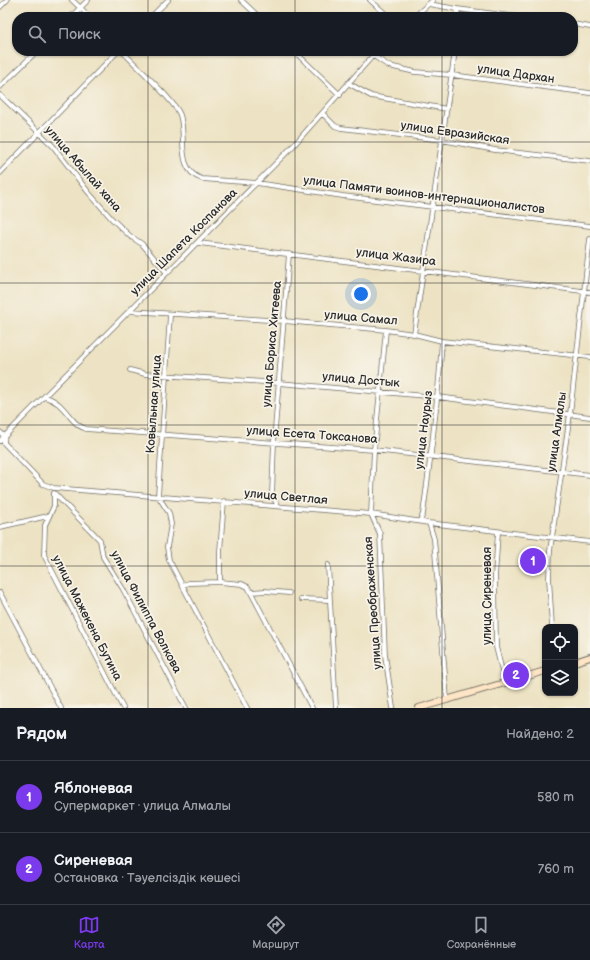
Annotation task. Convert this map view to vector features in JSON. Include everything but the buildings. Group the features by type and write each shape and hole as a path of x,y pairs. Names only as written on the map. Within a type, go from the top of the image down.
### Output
{"main road":[{"path":"578,661 590,657"},
{"path":"419,708 442,703 542,672"},
{"path":"442,703 445,708"}],"street":[{"path":"0,7 7,0"},
{"path":"72,0 85,12"},
{"path":"77,12 88,0"},
{"path":"156,12 168,0"},
{"path":"241,0 254,12"},
{"path":"370,0 383,12"},
{"path":"420,12 433,0"},
{"path":"429,4 480,12"},
{"path":"578,25 590,27"},
{"path":"0,87 32,56"},
{"path":"0,173 113,56"},
{"name":"улица Памяти воинов-интернационалистов","path":"127,56 177,108 182,126 182,147 190,172 195,177 202,179 257,183 343,196 590,226"},
{"path":"299,56 340,95"},
{"name":"улица Шапета Коспанова","path":"0,441 199,243 257,183 323,114 372,56"},
{"name":"улица Дархан","path":"372,56 389,66 414,72 452,75 590,93"},
{"path":"414,334 455,56"},
{"path":"348,83 371,96 447,109"},
{"name":"улица Абылай хана","path":"0,95 53,146 88,194 130,236 142,244 168,273"},
{"name":"улица Евразийская","path":"323,114 335,126 341,128 442,140 495,150 590,161"},
{"name":"улица Алмалы","path":"552,624 549,578 551,537 570,414 590,239"},
{"name":"улица Жазира","path":"199,243 590,292"},
{"name":"улица Бориса Хитеева","path":"278,506 272,495 274,442 289,254"},
{"name":"улица Самал","path":"130,312 284,321 386,330 414,334 442,341 590,358"},
{"name":"Ковыльная улица","path":"158,496 170,315"},
{"name":"улица Преображенская","path":"386,330 374,450 371,514 380,534 385,655 393,708"},
{"name":"улица Наурыз","path":"420,521 423,514 431,456 438,397 442,341"},
{"name":"улица Достык","path":"130,370 146,374 166,374 438,397 590,417"},
{"name":"улица Есета Токсанова","path":"45,397 55,400 81,427 374,450 590,476"},
{"name":"улица Светлая","path":"0,432 4,436 4,443 43,484 54,488 371,514 498,532 590,542"},
{"name":"улица Мажекена Бутина","path":"54,488 54,506 45,525 43,548 46,562 123,708"},
{"name":"улица Филиппа Волкова","path":"54,493 100,540 103,557 123,589 186,708"},
{"path":"158,496 169,513 171,524 167,547 169,560 247,708"},
{"path":"220,582 220,551 224,501"},
{"path":"0,527 48,516"},
{"path":"429,523 434,539 442,703"},
{"name":"улица Сиреневая","path":"498,532 495,576 496,647 505,683"},
{"path":"328,565 336,708"},
{"path":"183,584 189,582 220,582 248,586 312,708"},
{"path":"252,592 265,591 289,593"},
{"path":"0,593 61,708"},
{"path":"301,599 330,600"}],"place":[{"name":"Яблоневая","path":"533,561"},
{"name":"Сиреневая","path":"516,675"}]}
